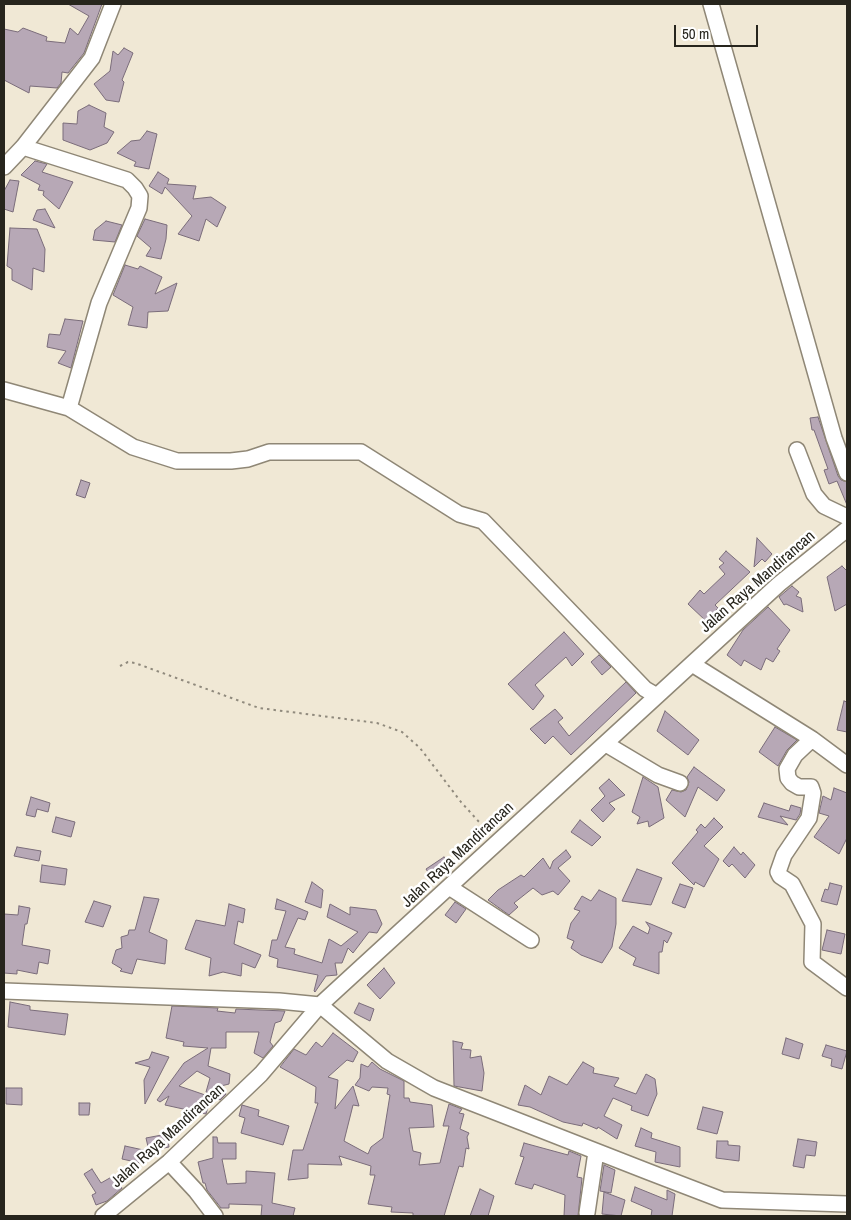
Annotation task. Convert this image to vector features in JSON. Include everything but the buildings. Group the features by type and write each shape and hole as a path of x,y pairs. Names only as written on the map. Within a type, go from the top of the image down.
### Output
{"street":[{"path":"4,167 23,147 92,58 113,4"},
{"path":"711,4 768,212 834,438 847,473"},
{"path":"23,147 127,180 140,196 139,208 100,303 69,408"},
{"path":"4,390 69,408 134,447 177,461 231,461 248,459 269,452 361,452 459,514 483,521 645,689 657,696"},
{"path":"797,450 814,494 824,506 847,517"},
{"name":"Jalan Raya Mandirancan","path":"103,1216 169,1162 261,1074 320,1005 779,584 847,529"},
{"path":"692,664 812,739 847,765"},
{"path":"812,739 795,755 787,769 788,778 792,783 799,787 811,787 813,793 809,818 784,855 778,872 780,876 792,884 813,924 812,962 847,988"},
{"path":"606,744 658,775 680,783"},
{"path":"449,887 531,940"},
{"path":"4,991 280,1001 320,1005 387,1061 434,1088 722,1200 847,1204"},
{"path":"587,1213 596,1152"},
{"path":"169,1162 210,1214"}],"path":[{"path":"120,666 128,662 135,662 259,708 378,723 402,732 420,748 461,802 497,843"}]}
